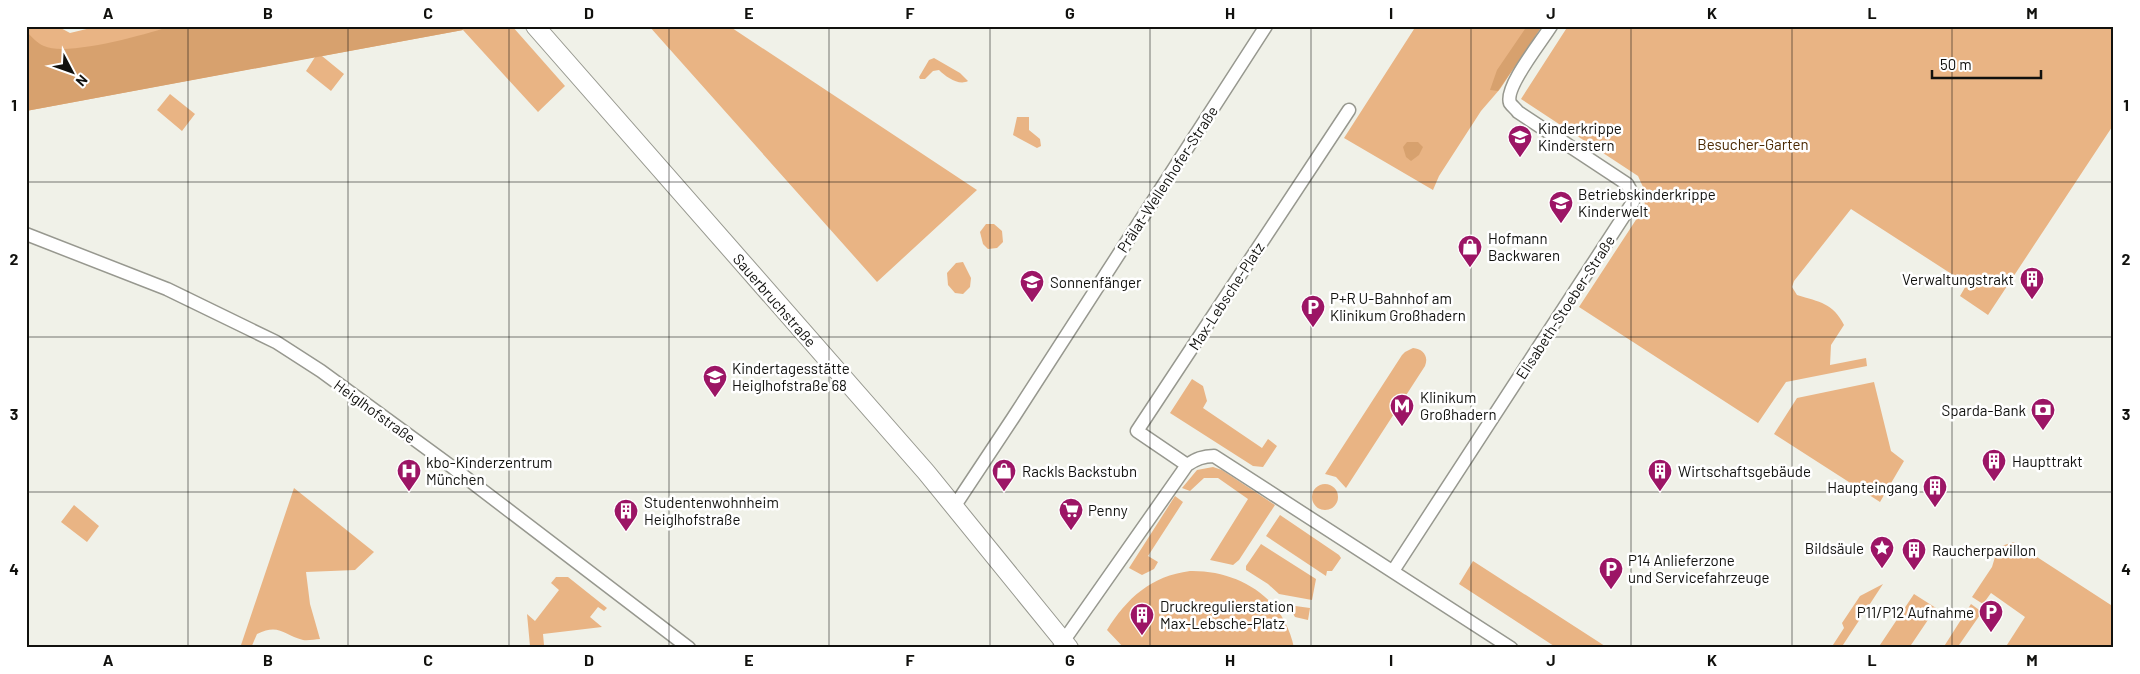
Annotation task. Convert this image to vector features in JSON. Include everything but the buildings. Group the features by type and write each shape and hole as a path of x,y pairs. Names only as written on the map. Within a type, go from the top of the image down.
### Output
{"street":[{"name":"Sauerbruchstraße","path":"535,26 926,472 1063,646"},
{"name":"Prälat-Wellenhofer-Straße","path":"954,507 1266,26"},
{"name":"Elisabeth-Stoeber-Straße","path":"1393,571 1633,202 1632,193 1627,184 1518,112 1510,102 1509,93 1513,82 1551,26"},
{"name":"Max-Lebsche-Platz","path":"1187,466 1137,431 1349,110"},
{"name":"Heiglhofstraße","path":"26,234 167,289 276,342 321,371 440,458 689,648"},
{"path":"1063,646 1187,466 1200,458 1214,456 1511,648"}],"green space":[{"path":"26,26 57,26 70,33 99,26 512,26 565,86 538,112 463,30 322,56 344,74 331,91 306,71 315,57 26,111"},
{"path":"649,26 729,26 977,190 877,282"},
{"path":"1416,26 1542,26 1500,89 1481,111 1439,176 1433,190 1344,138"},
{"name":"Besucher-Garten","path":"1568,26 2114,26 2114,124 1988,315 1960,296 1967,284 1851,209 1794,281 1792,287 1797,295 1825,304 1835,312 1844,325 1831,345 1830,365 1866,358 1867,366 1786,382 1758,423 1579,307 1645,206 1643,187 1638,176 1521,99"},
{"path":"934,58 960,73 968,81 957,82 939,70 933,71 925,79 920,79 919,77 929,60"},
{"path":"170,94 195,114 182,131 157,110"},
{"path":"1017,117 1029,117 1029,130 1040,139 1041,146 1037,148 1013,135"},
{"path":"986,224 994,224 1002,231 1003,242 997,248 988,249 983,244 980,232"},
{"path":"963,262 971,278 970,287 963,294 955,293 948,285 947,273 956,263"},
{"path":"1413,348 1420,350 1426,356 1425,366 1346,488 1336,477 1325,474 1402,355"},
{"path":"1192,379 1203,386 1207,401 1203,408 1262,448 1268,439 1277,446 1263,467 1253,466 1170,413"},
{"path":"1874,382 1891,451 1904,461 1880,502 1774,434 1797,398"},
{"path":"1213,467 1222,470 1275,505 1239,560 1233,565 1210,560 1248,499 1218,478 1204,478 1190,491 1182,488 1197,470"},
{"path":"1325,484 1334,488 1338,497 1334,506 1325,510 1316,506 1312,497 1316,488"},
{"path":"294,488 374,552 355,570 306,572 310,604 320,639 303,640 281,631 271,630 257,634 251,648 240,648"},
{"path":"1175,496 1183,502 1148,556 1158,562 1154,569 1142,575 1129,568"},
{"path":"74,505 99,526 87,542 61,522"},
{"path":"1280,515 1339,555 1341,558 1332,571 1327,571 1326,576 1266,536"},
{"path":"2014,542 2114,607 2114,648 2005,648 2025,617 1991,593 1983,604 1972,597 1992,567 1998,547"},
{"path":"1261,544 1316,579 1312,600 1279,594 1268,584 1246,570 1246,566"},
{"path":"1473,561 1608,648 1557,648 1459,584"},
{"path":"1190,571 1225,575 1241,581 1256,590 1280,614 1289,630 1294,648 1124,648 1107,630 1123,608 1141,590 1163,578"},
{"path":"556,577 568,577 607,608 604,611 598,607 590,617 602,627 543,634 544,645 530,646 527,614 535,621 559,590 551,583"},
{"path":"1883,584 1841,648 1831,648 1844,628 1842,623 1860,596"},
{"path":"1914,594 1936,608 1909,648 1878,648"},
{"path":"1971,604 1982,612 1957,648 1943,648"},
{"path":"1288,605 1310,608 1308,620 1295,617"}],"shaded area":[{"path":"172,26 460,26 463,30 26,111 26,31 44,46 55,49 70,49 107,43"},
{"path":"1527,26 1542,26 1498,91 1490,90 1497,70"},
{"path":"1407,142 1418,142 1423,147 1419,155 1411,161 1406,157 1403,147"}],"place":[{"name":"Kinderkrippe Kinderstern","path":"1520,158"},
{"name":"Betriebskinderkrippe Kinderwelt","path":"1561,224"},
{"name":"Hofmann Backwaren","path":"1470,268"},
{"name":"Verwaltungstrakt","path":"2032,300"},
{"name":"Sonnenfänger","path":"1032,303"},
{"name":"P+R U-Bahnhof am Klinikum Großhadern","path":"1313,328"},
{"name":"Kindertagesstätte Heiglhofstraße 68","path":"715,398"},
{"name":"Klinikum Großhadern","path":"1402,427"},
{"name":"Sparda-Bank","path":"2043,431"},
{"name":"Haupttrakt","path":"1994,482"},
{"name":"kbo-Kinderzentrum München","path":"409,492"},
{"name":"Rackls Backstubn","path":"1004,492"},
{"name":"Wirtschaftsgebäude","path":"1660,492"},
{"name":"Haupteingang","path":"1935,508"},
{"name":"Penny","path":"1071,531"},
{"name":"Studentenwohnheim Heiglhofstraße","path":"626,532"},
{"name":"Bildsäule","path":"1882,569"},
{"name":"Raucherpavillon","path":"1914,571"},
{"name":"P14 Anlieferzone und Servicefahrzeuge","path":"1611,590"},
{"name":"P11/P12 Aufnahme","path":"1991,633"},
{"name":"Druckregulierstation Max-Lebsche-Platz","path":"1142,636"}]}
